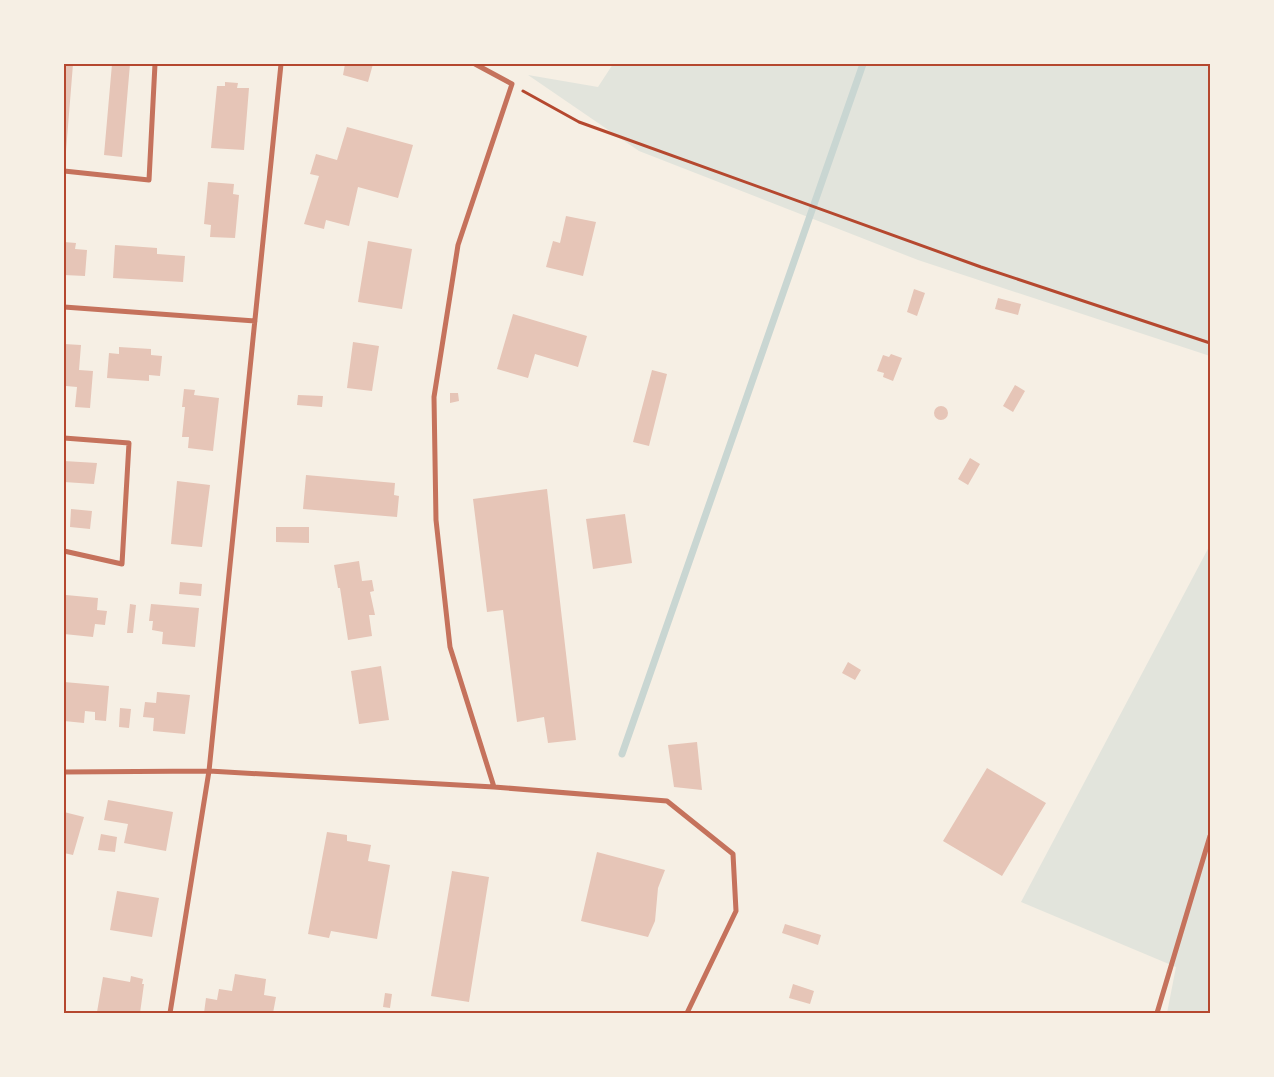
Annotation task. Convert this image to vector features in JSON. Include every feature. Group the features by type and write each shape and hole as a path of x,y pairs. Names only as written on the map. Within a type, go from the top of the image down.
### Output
{"street":[{"path":"64,171 149,180 155,64"},
{"path":"170,1013 209,771 281,64"},
{"path":"475,64 512,84 458,246 434,396 436,520 450,647 494,787"},
{"path":"64,307 255,321"},
{"path":"64,438 129,443 122,564 64,551"},
{"path":"64,772 209,771 494,787 667,801 733,854 736,911 687,1013"},
{"path":"1157,1013 1210,836"}],"path":[{"path":"512,84 588,125 981,268 1210,343"}],"shaded area":[{"path":"613,64 1210,64 1210,356 918,260 639,151 528,75 598,87"},
{"path":"1210,545 1210,1013 1167,1013 1176,967 1021,902"}],"building":[{"path":"64,64 73,64 66,151 64,151"},
{"path":"112,64 130,64 122,157 104,155"},
{"path":"345,64 373,64 368,82 343,75"},
{"path":"225,82 238,83 237,88 249,88 244,150 211,148 217,86 225,86"},
{"path":"347,127 413,145 398,198 358,187 349,226 326,220 324,229 304,224 319,176 310,174 316,154 337,160"},
{"path":"208,182 234,184 233,194 239,195 235,238 210,237 211,225 204,224"},
{"path":"566,216 596,222 583,276 546,267 553,241 560,243"},
{"path":"368,241 412,249 402,309 358,302"},
{"path":"64,242 76,243 75,249 87,250 85,276 64,275"},
{"path":"115,245 157,248 157,254 185,256 183,282 113,278"},
{"path":"914,289 925,293 917,316 907,312"},
{"path":"998,298 1021,304 1018,315 995,309"},
{"path":"513,314 587,336 578,367 535,354 528,378 497,369"},
{"path":"353,342 379,346 372,391 347,388"},
{"path":"64,344 81,345 79,370 93,371 90,408 75,407 77,387 66,386 66,376 64,376"},
{"path":"119,347 151,349 151,355 162,356 160,376 149,375 149,381 107,378 109,353 119,354"},
{"path":"891,354 902,358 893,381 883,377 884,373 877,371 883,355 889,357"},
{"path":"652,370 667,374 649,446 633,442"},
{"path":"1015,385 1025,391 1013,412 1003,406"},
{"path":"184,389 195,390 194,395 219,398 213,451 188,448 189,437 182,437 185,407 182,407"},
{"path":"450,393 458,393 459,401 450,403"},
{"path":"298,395 323,396 322,407 297,405"},
{"path":"941,406 946,408 948,413 946,418 941,420 936,418 934,413 936,408"},
{"path":"970,458 980,464 968,485 958,479"},
{"path":"64,461 97,463 94,484 64,482"},
{"path":"306,475 395,483 394,495 399,496 397,517 303,509"},
{"path":"177,481 210,485 202,547 171,544"},
{"path":"547,489 576,740 548,743 544,717 517,722 503,610 487,612 473,499"},
{"path":"71,509 92,511 90,529 70,527"},
{"path":"625,514 632,563 593,569 586,519"},
{"path":"276,527 309,527 309,543 276,542"},
{"path":"359,561 362,581 372,580 374,591 370,592 375,615 369,615 372,636 348,640 340,588 338,588 334,565"},
{"path":"180,582 202,584 201,596 179,594"},
{"path":"66,595 98,598 97,610 107,611 105,625 95,624 93,637 64,634"},
{"path":"130,604 136,605 133,633 127,633"},
{"path":"151,604 199,608 195,647 162,644 163,632 152,630 153,621 149,621"},
{"path":"848,662 861,670 855,680 842,673"},
{"path":"381,666 389,720 359,724 351,671"},
{"path":"64,682 109,686 106,721 95,720 95,712 85,711 84,723 64,721"},
{"path":"157,692 190,695 185,734 153,731 154,718 143,717 145,702 156,703"},
{"path":"120,708 131,709 129,728 119,727"},
{"path":"697,742 702,790 674,787 668,745"},
{"path":"987,768 1046,803 1002,876 943,841"},
{"path":"108,800 173,812 166,851 124,843 128,824 104,820"},
{"path":"64,812 84,817 73,855 64,853"},
{"path":"327,832 347,835 347,841 371,845 368,861 390,865 377,939 331,931 329,938 308,934"},
{"path":"101,834 117,837 115,852 98,850"},
{"path":"597,852 665,870 658,888 655,921 648,937 581,921"},
{"path":"452,871 489,877 469,1002 431,996"},
{"path":"117,891 159,898 152,937 110,930"},
{"path":"785,924 821,935 818,945 782,933"},
{"path":"235,974 266,979 264,995 276,997 273,1013 204,1013 206,998 217,1000 219,989 232,991"},
{"path":"131,976 143,979 140,1013 97,1012 103,977 130,982"},
{"path":"793,984 814,991 810,1004 789,998"},
{"path":"385,993 392,994 390,1008 383,1007"}],"waterway":[{"path":"622,754 863,64"}]}
